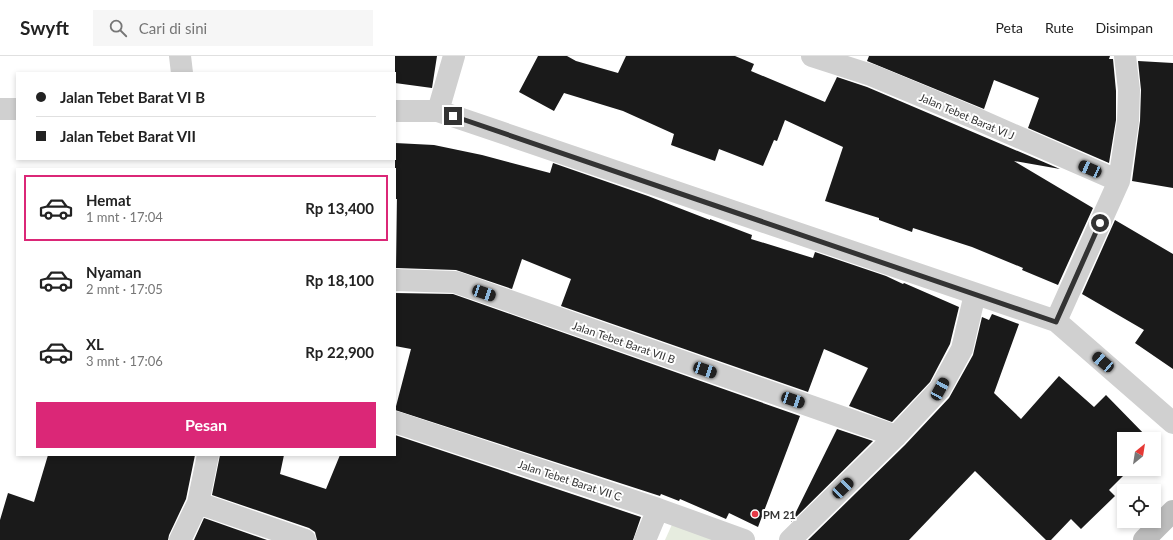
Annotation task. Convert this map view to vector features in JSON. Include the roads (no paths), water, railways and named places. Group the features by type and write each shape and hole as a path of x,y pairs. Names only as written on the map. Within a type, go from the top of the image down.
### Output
{"street":[{"path":"180,56 182,72"},
{"path":"438,111 454,56"},
{"name":"Jalan Tebet Barat VI J","path":"812,56 885,81 977,119 1119,181"},
{"path":"1056,322 1119,181 1128,121 1129,90 1125,56"},
{"path":"0,109 16,109"},
{"path":"396,111 438,111 1056,322 1173,422"},
{"name":"Jalan Tebet Barat VII B","path":"396,280 455,282 896,436"},
{"path":"790,540 896,436 940,389 962,349 975,294"},
{"name":"Jalan Tebet Barat VII C","path":"396,422 658,509 744,540"},
{"path":"180,540 198,503 208,456"},
{"path":"198,503 305,540"},
{"path":"645,540 658,509"},
{"path":"1144,540 1173,510"}],"place":[{"name":"PM 21","path":"755,514"}]}
